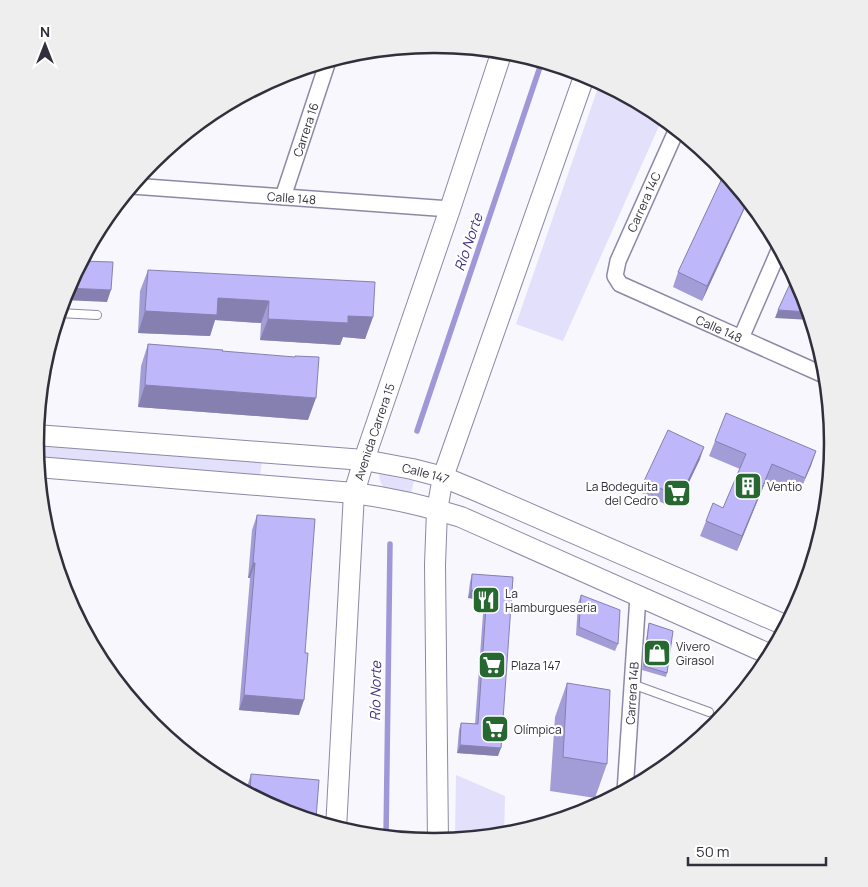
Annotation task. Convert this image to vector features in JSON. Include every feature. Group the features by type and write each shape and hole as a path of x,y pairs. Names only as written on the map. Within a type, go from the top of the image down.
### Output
{"main road":[{"name":"Avenida Carrera 15","path":"336,821 354,493 499,59"},
{"path":"438,834 435,579 437,510 443,477 582,83"},
{"name":"Calle 147","path":"44,436 364,460 412,469 443,477 496,499 780,623"},
{"path":"45,468 382,496 437,510 461,518 764,652"}],"street":[{"name":"Carrera 16","path":"283,197 325,69"},
{"name":"Carrera 14C","path":"615,276 618,261 674,136"},
{"name":"Calle 148","path":"140,187 450,209"},
{"path":"740,338 776,256"},
{"name":"Calle 148","path":"615,276 620,284 818,372"},
{"name":"Carrera 14B","path":"626,783 638,596"}],"lane":[{"path":"66,313 97,315"},
{"path":"632,684 709,712"}],"shaded area":[{"path":"598,89 659,125 563,341 516,324"},
{"path":"44,445 262,461 260,476 45,462"},
{"path":"379,474 414,481 410,497 385,489"},
{"path":"456,775 505,796 504,827 455,833"}],"building":[{"path":"721,180 745,207 707,286 678,272"},
{"path":"89,261 113,262 111,290 76,288"},
{"path":"148,270 375,282 373,317 348,316 348,323 268,319 269,301 218,298 217,315 145,311"},
{"path":"790,284 802,312 778,310"},
{"path":"148,344 295,357 319,357 316,398 145,385"},
{"name":"Ventio","path":"726,413 816,451 805,478 772,464 742,536 706,521 713,503 723,508 746,454 715,441"},
{"path":"668,430 704,447 684,489 677,486 673,494 644,481"},
{"path":"257,515 315,519 305,653 308,653 304,700 244,695"},
{"name":"Plaza 147","path":"472,574 513,577 501,748 460,745 461,723 478,724 487,592 471,590"},
{"path":"581,595 620,610 618,644 579,627"},
{"name":"Vivero Girasol","path":"649,623 673,631 667,673 644,666"},
{"path":"567,683 610,690 607,764 563,757"},
{"path":"251,774 319,780 316,815 285,804 250,788"}],"waterway":[{"name":"Río Norte","path":"417,431 540,68"},
{"name":"Río Norte","path":"386,830 390,544"}],"place":[{"name":"Ventio","path":"748,486"},
{"name":"La Bodeguita del Cedro","path":"677,493"},
{"name":"La Hamburgueseria","path":"486,600"},
{"name":"Vivero Girasol","path":"657,653"},
{"name":"Plaza 147","path":"492,665"},
{"name":"Olímpica","path":"495,729"}]}
